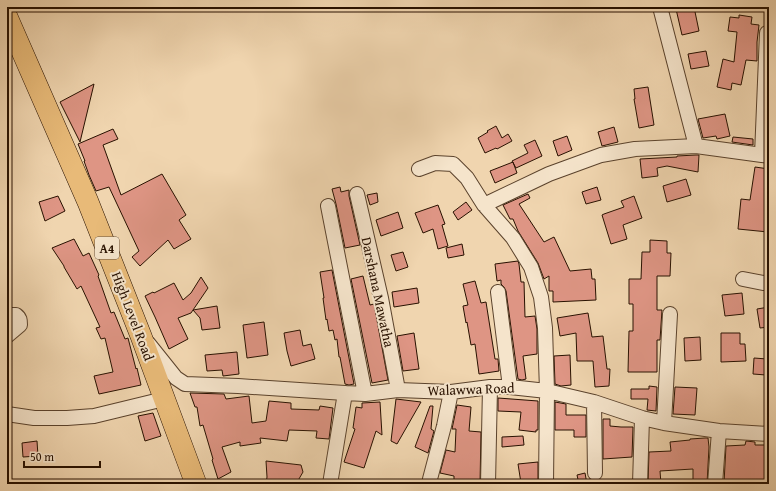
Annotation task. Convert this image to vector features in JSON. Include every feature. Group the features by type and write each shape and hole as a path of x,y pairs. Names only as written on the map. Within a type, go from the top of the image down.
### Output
{"highway":[{"name":"High Level Road","path":"9,26 88,202 141,336 196,484"}],"street":[{"path":"660,7 696,146"},
{"path":"484,205 549,174 601,155 635,149 696,146 765,155 767,34"},
{"path":"419,168 435,163 453,164 467,178 484,205 513,238 531,267 541,297 545,328 547,391 546,484"},
{"name":"Darshana Mawatha","path":"357,194 381,298 398,390"},
{"path":"328,206 364,394"},
{"path":"743,279 769,284"},
{"path":"498,292 510,387"},
{"path":"664,423 670,314"},
{"path":"7,319 12,315 16,315 20,320 20,325 7,336"},
{"name":"Walawwa Road","path":"141,336 176,378 185,384 364,394 398,390 451,392 490,387 510,387 547,391 594,402 642,418 664,423 719,431 769,434"},
{"path":"488,484 490,387"},
{"path":"430,484 451,392"},
{"path":"330,484 345,393"},
{"path":"7,414 34,418 94,416 164,399"},
{"path":"594,402 595,473"},
{"path":"640,484 642,418"},
{"path":"715,484 719,431"}],"building":[{"path":"677,7 694,7 699,31 682,35 676,9 678,9"},
{"path":"739,15 752,17 751,24 759,25 757,61 746,60 741,85 732,83 731,90 717,87 723,59 734,62 737,32 728,31 730,17 739,18"},
{"path":"706,51 709,66 691,69 688,54"},
{"path":"94,84 80,142 60,102"},
{"path":"648,87 654,125 639,128 634,99 634,89"},
{"path":"725,114 730,136 717,139 716,136 703,138 698,119"},
{"path":"496,126 502,138 508,134 512,141 497,149 496,148 485,153 478,138"},
{"path":"614,127 618,142 602,146 598,132"},
{"path":"113,129 118,139 103,145 121,195 162,174 186,215 179,220 191,239 174,249 168,240 140,266 132,257 139,251 109,187 96,191 78,144"},
{"path":"567,136 572,150 558,156 553,141"},
{"path":"733,137 753,139 753,145 732,142"},
{"path":"535,140 542,156 516,168 512,161 528,153 524,145"},
{"path":"699,155 698,172 667,166 657,168 658,176 642,178 640,159"},
{"path":"513,162 517,173 495,183 490,171"},
{"path":"755,167 769,169 768,232 738,229 741,199 750,200"},
{"path":"686,179 691,195 667,202 663,186"},
{"path":"340,187 341,192 349,190 360,245 345,248 332,189"},
{"path":"597,187 601,200 586,204 582,192"},
{"path":"377,193 378,202 370,205 367,195"},
{"path":"528,194 530,198 519,204 544,242 554,237 570,271 591,269 592,279 595,279 596,300 553,302 553,291 549,291 549,276 544,279 538,263 518,231 513,219 510,219 503,205"},
{"path":"58,196 65,211 45,221 39,202"},
{"path":"634,196 642,218 623,225 627,239 611,244 602,215 624,207 621,201"},
{"path":"466,202 472,210 458,220 453,212"},
{"path":"438,205 445,224 442,225 448,246 438,249 433,229 423,233 415,213"},
{"path":"398,212 403,228 381,236 376,220"},
{"path":"74,239 83,256 89,253 99,275 98,276 111,313 114,312 125,339 128,338 141,385 99,394 94,376 113,372 105,338 101,339 96,328 100,327 81,286 77,289 52,248"},
{"path":"650,240 667,241 667,253 671,253 670,276 657,276 657,310 662,310 660,340 657,340 657,372 628,372 629,331 633,331 633,304 629,304 629,279 641,279 642,252 650,252"},
{"path":"462,244 464,255 448,258 446,248"},
{"path":"403,252 408,267 396,271 391,255"},
{"path":"518,261 521,282 524,282 525,317 535,316 537,329 537,354 523,356 526,379 522,380 518,379 506,291 501,284 501,280 497,281 495,264"},
{"path":"332,270 354,384 349,385 345,384 337,339 335,340 333,330 329,331 327,319 326,320 320,272"},
{"path":"363,276 370,305 374,304 388,380 372,383 351,279"},
{"path":"201,277 208,288 191,313 178,318 188,339 169,349 145,296 174,283 183,300 191,293"},
{"path":"475,281 481,303 486,302 495,359 498,359 499,371 479,374 475,344 471,345 463,306 468,305 463,284"},
{"path":"417,288 419,303 394,307 392,292"},
{"path":"742,293 744,314 725,316 722,295"},
{"path":"217,306 220,328 202,330 200,318 193,310"},
{"path":"769,307 769,327 760,328 757,309"},
{"path":"588,313 592,337 603,336 607,369 610,369 609,386 595,387 593,361 577,361 576,333 560,336 557,318"},
{"path":"264,322 268,355 247,358 243,325"},
{"path":"300,330 303,346 311,344 315,359 291,366 284,333"},
{"path":"414,333 419,369 403,371 397,336"},
{"path":"721,333 740,333 740,344 745,344 746,361 721,362"},
{"path":"700,337 701,360 685,361 684,338"},
{"path":"237,352 239,374 223,376 222,370 207,371 205,355"},
{"path":"570,355 571,385 561,386 555,384 554,356"},
{"path":"754,358 767,359 766,375 753,374"},
{"path":"649,386 657,387 656,411 647,410 648,399 631,399 631,389 649,389"},
{"path":"675,387 697,388 695,415 673,414"},
{"path":"190,393 224,394 226,399 249,396 252,423 266,421 269,401 291,403 291,409 319,410 320,406 333,408 329,439 316,438 317,431 289,430 287,441 260,438 261,443 240,446 240,442 222,447 231,472 218,479 203,425 200,426 197,407 195,407"},
{"path":"498,398 538,401 538,430 536,430 536,432 519,430 521,412 498,411"},
{"path":"396,399 421,402 397,444 391,441"},
{"path":"380,402 382,435 376,431 364,468 344,462 355,429 353,428 356,407 362,408 362,403"},
{"path":"555,402 566,404 566,415 586,415 586,437 574,437 574,430 555,430"},
{"path":"457,405 471,407 469,431 481,432 480,484 454,484 454,476 440,473 446,450 455,452 456,429 452,429"},
{"path":"430,406 433,406 431,429 434,431 428,453 415,447"},
{"path":"153,413 161,436 145,441 138,416"},
{"path":"603,419 610,419 610,426 633,427 632,457 603,459"},
{"path":"523,436 524,445 502,447 502,437"},
{"path":"708,438 707,484 693,484 693,469 660,471 661,484 648,484 649,452 671,451 670,442"},
{"path":"37,441 38,456 23,457 22,443"},
{"path":"746,441 755,442 755,445 769,445 769,484 732,484 732,481 724,483 726,446 745,445"},
{"path":"266,461 301,465 303,472 296,484 266,484"},
{"path":"538,462 538,481 521,483 518,464"},
{"path":"585,473 587,484 579,484 577,475"}]}
